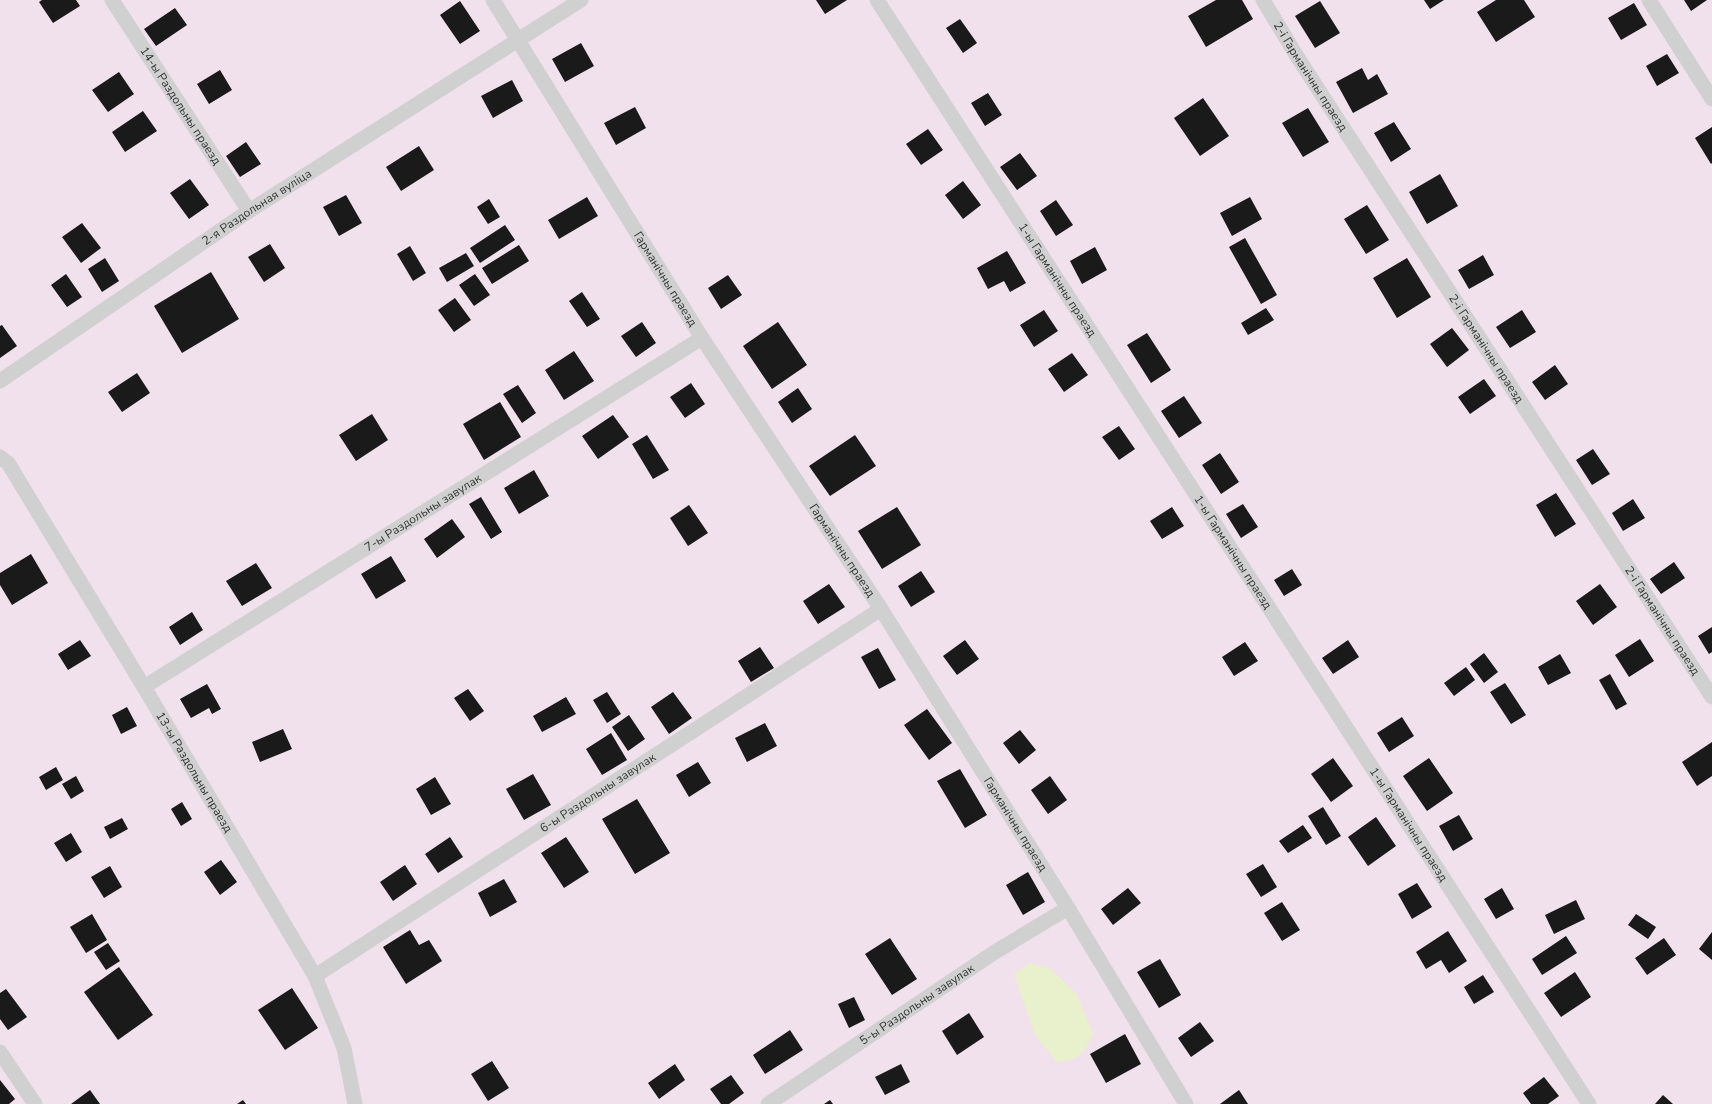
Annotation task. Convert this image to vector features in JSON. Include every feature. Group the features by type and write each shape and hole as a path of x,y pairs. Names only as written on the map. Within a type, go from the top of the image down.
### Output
{"lane":[{"name":"14-ы Раздольны праезд","path":"112,0 249,211"},
{"name":"Гарманічны праезд","path":"493,0 702,338 881,609 1068,908 1186,1104"},
{"name":"2-я Раздольная вуліца","path":"0,381 249,211 581,0"},
{"name":"1-ы Гарманічны праезд","path":"877,0 1589,1104"},
{"name":"2-і Гарманічны праезд","path":"1262,0 1298,58 1712,697"},
{"path":"1649,0 1712,99"},
{"name":"7-ы Раздольны завулак","path":"144,687 702,338"},
{"name":"13-ы Раздольны праезд","path":"0,457 8,463 144,687 315,976 344,1048 355,1104"},
{"name":"6-ы Раздольны завулак","path":"315,976 881,609"},
{"name":"5-ы Раздольны завулак","path":"768,1104 995,952 1068,908"},
{"path":"0,1052 35,1104"}],"shaded area":[{"path":"0,0 1712,0 1712,1104 0,1104"},
{"path":"1030,963 1050,969 1076,993 1093,1033 1087,1046 1081,1054 1076,1057 1057,1062 1035,1035 1014,974"}],"building":[{"path":"42,0 76,0 80,6 53,23 39,2"},
{"path":"816,0 847,0 825,14"},
{"path":"1216,0 1242,0 1253,19 1206,47 1188,16"},
{"path":"1424,0 1444,0 1430,9"},
{"path":"1496,0 1524,0 1535,17 1496,42 1477,12"},
{"path":"1684,0 1707,0 1691,11"},
{"path":"460,1 480,31 460,44 440,15"},
{"path":"1320,1 1340,33 1315,48 1295,16"},
{"path":"1634,3 1647,25 1621,40 1608,18"},
{"path":"175,8 187,25 156,46 144,29"},
{"path":"960,19 977,43 963,53 946,28"},
{"path":"581,43 594,66 565,82 552,59"},
{"path":"1667,54 1679,73 1657,86 1646,66"},
{"path":"1362,68 1368,80 1377,74 1388,94 1353,113 1336,82"},
{"path":"220,70 232,90 209,104 197,84"},
{"path":"119,72 134,94 108,112 92,90"},
{"path":"512,80 523,101 493,118 481,96"},
{"path":"988,93 1002,115 985,126 971,103"},
{"path":"1203,98 1229,136 1200,156 1174,118"},
{"path":"635,107 646,128 616,145 604,123"},
{"path":"1308,108 1329,142 1303,157 1282,123"},
{"path":"143,111 157,131 125,152 112,132"},
{"path":"1394,122 1411,149 1391,162 1374,133"},
{"path":"1712,127 1712,163 1711,164 1695,138"},
{"path":"928,129 943,150 921,165 906,144"},
{"path":"246,142 261,164 240,177 226,156"},
{"path":"419,146 434,170 401,191 386,167"},
{"path":"1020,153 1037,176 1017,190 1000,167"},
{"path":"1440,174 1458,206 1427,224 1409,192"},
{"path":"190,179 209,205 189,219 170,193"},
{"path":"963,181 981,205 963,219 945,195"},
{"path":"346,195 362,223 339,236 323,207"},
{"path":"587,197 598,216 559,239 548,220"},
{"path":"1250,197 1262,219 1232,236 1220,213"},
{"path":"489,199 500,217 488,224 477,207"},
{"path":"1056,200 1073,225 1056,236 1040,211"},
{"path":"1367,205 1389,240 1366,254 1344,219"},
{"path":"82,223 101,248 81,263 62,237"},
{"path":"505,225 515,240 480,263 470,248"},
{"path":"1245,238 1277,295 1261,304 1229,247"},
{"path":"270,244 285,268 264,282 248,257"},
{"path":"519,245 529,261 492,284 482,268"},
{"path":"410,246 426,273 413,281 397,254"},
{"path":"1095,247 1107,270 1082,284 1070,261"},
{"path":"1007,251 1026,283 1010,292 1004,281 988,289 977,268"},
{"path":"466,253 474,266 447,282 439,268"},
{"path":"1483,255 1494,275 1469,289 1458,270"},
{"path":"105,258 119,281 102,292 88,269"},
{"path":"1407,258 1431,297 1397,318 1373,278"},
{"path":"211,272 239,319 182,353 154,306"},
{"path":"66,274 82,297 67,307 51,285"},
{"path":"475,274 490,295 474,306 459,285"},
{"path":"728,275 742,295 721,309 708,288"},
{"path":"582,292 600,319 587,327 569,301"},
{"path":"455,298 471,320 454,332 438,310"},
{"path":"1266,308 1274,320 1248,335 1241,323"},
{"path":"1044,310 1058,331 1034,347 1020,325"},
{"path":"1522,310 1536,332 1510,348 1496,327"},
{"path":"642,322 656,343 636,357 621,336"},
{"path":"778,322 807,365 772,389 743,346"},
{"path":"2,325 17,346 0,358 0,326"},
{"path":"1452,328 1469,350 1447,367 1430,344"},
{"path":"1147,333 1171,370 1151,383 1127,345"},
{"path":"574,351 594,381 564,400 545,370"},
{"path":"1072,353 1088,375 1064,392 1048,369"},
{"path":"1555,365 1568,384 1545,400 1532,382"},
{"path":"137,373 150,393 122,412 108,392"},
{"path":"1484,379 1496,396 1470,414 1458,397"},
{"path":"691,383 705,404 685,418 670,397"},
{"path":"518,385 536,413 522,423 503,394"},
{"path":"798,388 812,409 792,423 778,402"},
{"path":"1184,396 1202,423 1179,438 1161,411"},
{"path":"500,402 521,437 484,460 463,424"},
{"path":"372,414 388,440 356,461 339,435"},
{"path":"613,415 629,437 598,459 582,436"},
{"path":"1119,426 1135,449 1119,460 1102,437"},
{"path":"647,435 669,470 653,479 632,444"},
{"path":"855,435 876,466 830,496 809,466"},
{"path":"1593,449 1610,474 1592,485 1576,460"},
{"path":"1220,453 1239,482 1221,494 1202,465"},
{"path":"534,470 549,496 519,514 504,488"},
{"path":"1556,493 1576,524 1555,537 1536,505"},
{"path":"481,497 502,532 491,539 469,504"},
{"path":"1633,499 1645,518 1623,531 1612,513"},
{"path":"1243,504 1258,527 1241,538 1226,514"},
{"path":"689,505 708,533 688,546 670,518"},
{"path":"897,507 921,545 882,569 858,531"},
{"path":"1172,507 1184,526 1162,539 1150,521"},
{"path":"452,519 465,537 437,558 424,539"},
{"path":"31,554 48,583 12,605 0,585 0,573"},
{"path":"391,556 406,581 376,599 361,574"},
{"path":"1674,562 1685,578 1661,594 1650,579"},
{"path":"256,563 272,588 242,606 226,581"},
{"path":"1292,569 1302,585 1284,596 1274,580"},
{"path":"921,571 935,592 911,607 898,586"},
{"path":"829,584 845,607 818,624 803,601"},
{"path":"1600,584 1617,607 1593,625 1576,601"},
{"path":"192,612 203,630 180,645 169,627"},
{"path":"1712,627 1712,652 1709,654 1698,636"},
{"path":"1640,639 1654,661 1629,677 1615,655"},
{"path":"80,640 91,656 68,670 58,654"},
{"path":"965,640 979,659 957,675 943,656"},
{"path":"1348,640 1359,657 1333,674 1322,658"},
{"path":"1245,642 1258,661 1234,676 1222,657"},
{"path":"760,647 774,668 751,682 738,661"},
{"path":"878,648 896,680 879,689 861,657"},
{"path":"1484,653 1498,672 1484,683 1470,664"},
{"path":"1560,654 1571,673 1548,685 1538,667"},
{"path":"1466,667 1475,680 1454,696 1444,683"},
{"path":"1610,674 1627,704 1616,710 1599,680"},
{"path":"1505,683 1526,715 1511,724 1490,692"},
{"path":"207,684 221,709 212,714 209,708 191,718 180,699"},
{"path":"468,689 484,711 470,721 454,698"},
{"path":"607,692 621,714 607,723 593,700"},
{"path":"673,692 692,718 669,734 651,707"},
{"path":"566,697 576,714 542,732 533,716"},
{"path":"127,707 137,726 121,734 112,715"},
{"path":"927,709 952,743 929,760 904,725"},
{"path":"629,715 645,739 628,751 612,727"},
{"path":"1402,717 1414,736 1389,752 1377,733"},
{"path":"765,723 777,746 747,762 735,738"},
{"path":"283,729 292,749 260,762 252,742"},
{"path":"1020,730 1036,750 1019,764 1003,743"},
{"path":"611,733 627,760 602,775 586,749"},
{"path":"1712,742 1712,776 1697,786 1682,762"},
{"path":"1333,758 1353,786 1331,802 1311,774"},
{"path":"1429,758 1453,793 1427,811 1403,776"},
{"path":"698,762 711,783 689,797 676,775"},
{"path":"56,767 63,780 46,790 39,777"},
{"path":"960,769 987,815 965,828 937,781"},
{"path":"533,774 551,805 524,820 506,789"},
{"path":"76,776 84,791 71,799 62,784"},
{"path":"1050,776 1067,800 1048,814 1031,790"},
{"path":"435,777 451,804 431,815 416,789"},
{"path":"637,799 670,853 635,874 602,819"},
{"path":"182,802 192,819 181,826 171,809"},
{"path":"1323,807 1341,836 1326,845 1308,816"},
{"path":"1459,815 1473,839 1453,851 1439,826"},
{"path":"1376,817 1396,846 1368,866 1348,837"},
{"path":"122,818 128,829 110,839 104,827"},
{"path":"1303,825 1312,838 1288,853 1279,841"},
{"path":"71,833 82,852 66,862 54,843"},
{"path":"450,837 463,857 438,873 425,854"},
{"path":"566,837 589,872 564,888 541,853"},
{"path":"221,860 237,882 220,895 204,872"},
{"path":"1263,864 1277,887 1261,897 1246,874"},
{"path":"405,865 417,884 393,901 380,882"},
{"path":"110,866 122,887 104,898 91,877"},
{"path":"1028,872 1045,902 1023,915 1006,885"},
{"path":"504,879 517,902 490,917 478,893"},
{"path":"1417,883 1432,907 1412,919 1398,894"},
{"path":"1128,888 1141,903 1113,925 1101,909"},
{"path":"1502,888 1514,909 1496,919 1484,899"},
{"path":"1576,900 1585,919 1554,934 1545,915"},
{"path":"1282,902 1300,930 1282,941 1264,913"},
{"path":"92,914 107,940 86,953 70,927"},
{"path":"1636,914 1656,927 1648,939 1628,925"},
{"path":"410,930 419,945 429,940 442,961 406,984 383,947"},
{"path":"1448,931 1467,961 1449,973 1441,960 1426,969 1416,952"},
{"path":"1712,932 1712,960 1699,949"},
{"path":"1566,936 1577,953 1542,975 1532,959"},
{"path":"890,938 917,979 892,995 865,954"},
{"path":"1664,938 1676,955 1647,975 1635,958"},
{"path":"108,943 120,961 106,970 94,952"},
{"path":"1160,959 1181,995 1159,1008 1137,972"},
{"path":"119,967 153,1015 118,1040 84,992"},
{"path":"1575,972 1591,997 1561,1017 1544,993"},
{"path":"1483,975 1494,992 1474,1004 1464,987"},
{"path":"292,988 318,1028 285,1050 258,1010"},
{"path":"6,989 27,1017 8,1030 0,1019 0,993"},
{"path":"854,997 865,1020 849,1028 838,1004"},
{"path":"969,1013 984,1037 957,1055 942,1031"},
{"path":"1200,1022 1214,1041 1191,1057 1178,1038"},
{"path":"790,1030 803,1050 765,1074 753,1055"},
{"path":"1125,1034 1141,1064 1106,1083 1090,1054"},
{"path":"492,1061 509,1088 488,1101 471,1074"},
{"path":"675,1064 685,1080 659,1099 648,1083"},
{"path":"901,1064 910,1082 885,1095 875,1077"},
{"path":"731,1075 744,1093 729,1104 721,1104 710,1089"},
{"path":"1544,1077 1559,1096 1548,1104 1531,1104 1523,1093"},
{"path":"0,1080 15,1099 9,1104 0,1104"},
{"path":"90,1090 100,1104 71,1104"},
{"path":"1239,1090 1248,1104 1220,1104"},
{"path":"1663,1095 1673,1104 1655,1104"},
{"path":"243,1100 246,1104 237,1104"},
{"path":"830,1100 833,1104 824,1104"}]}
